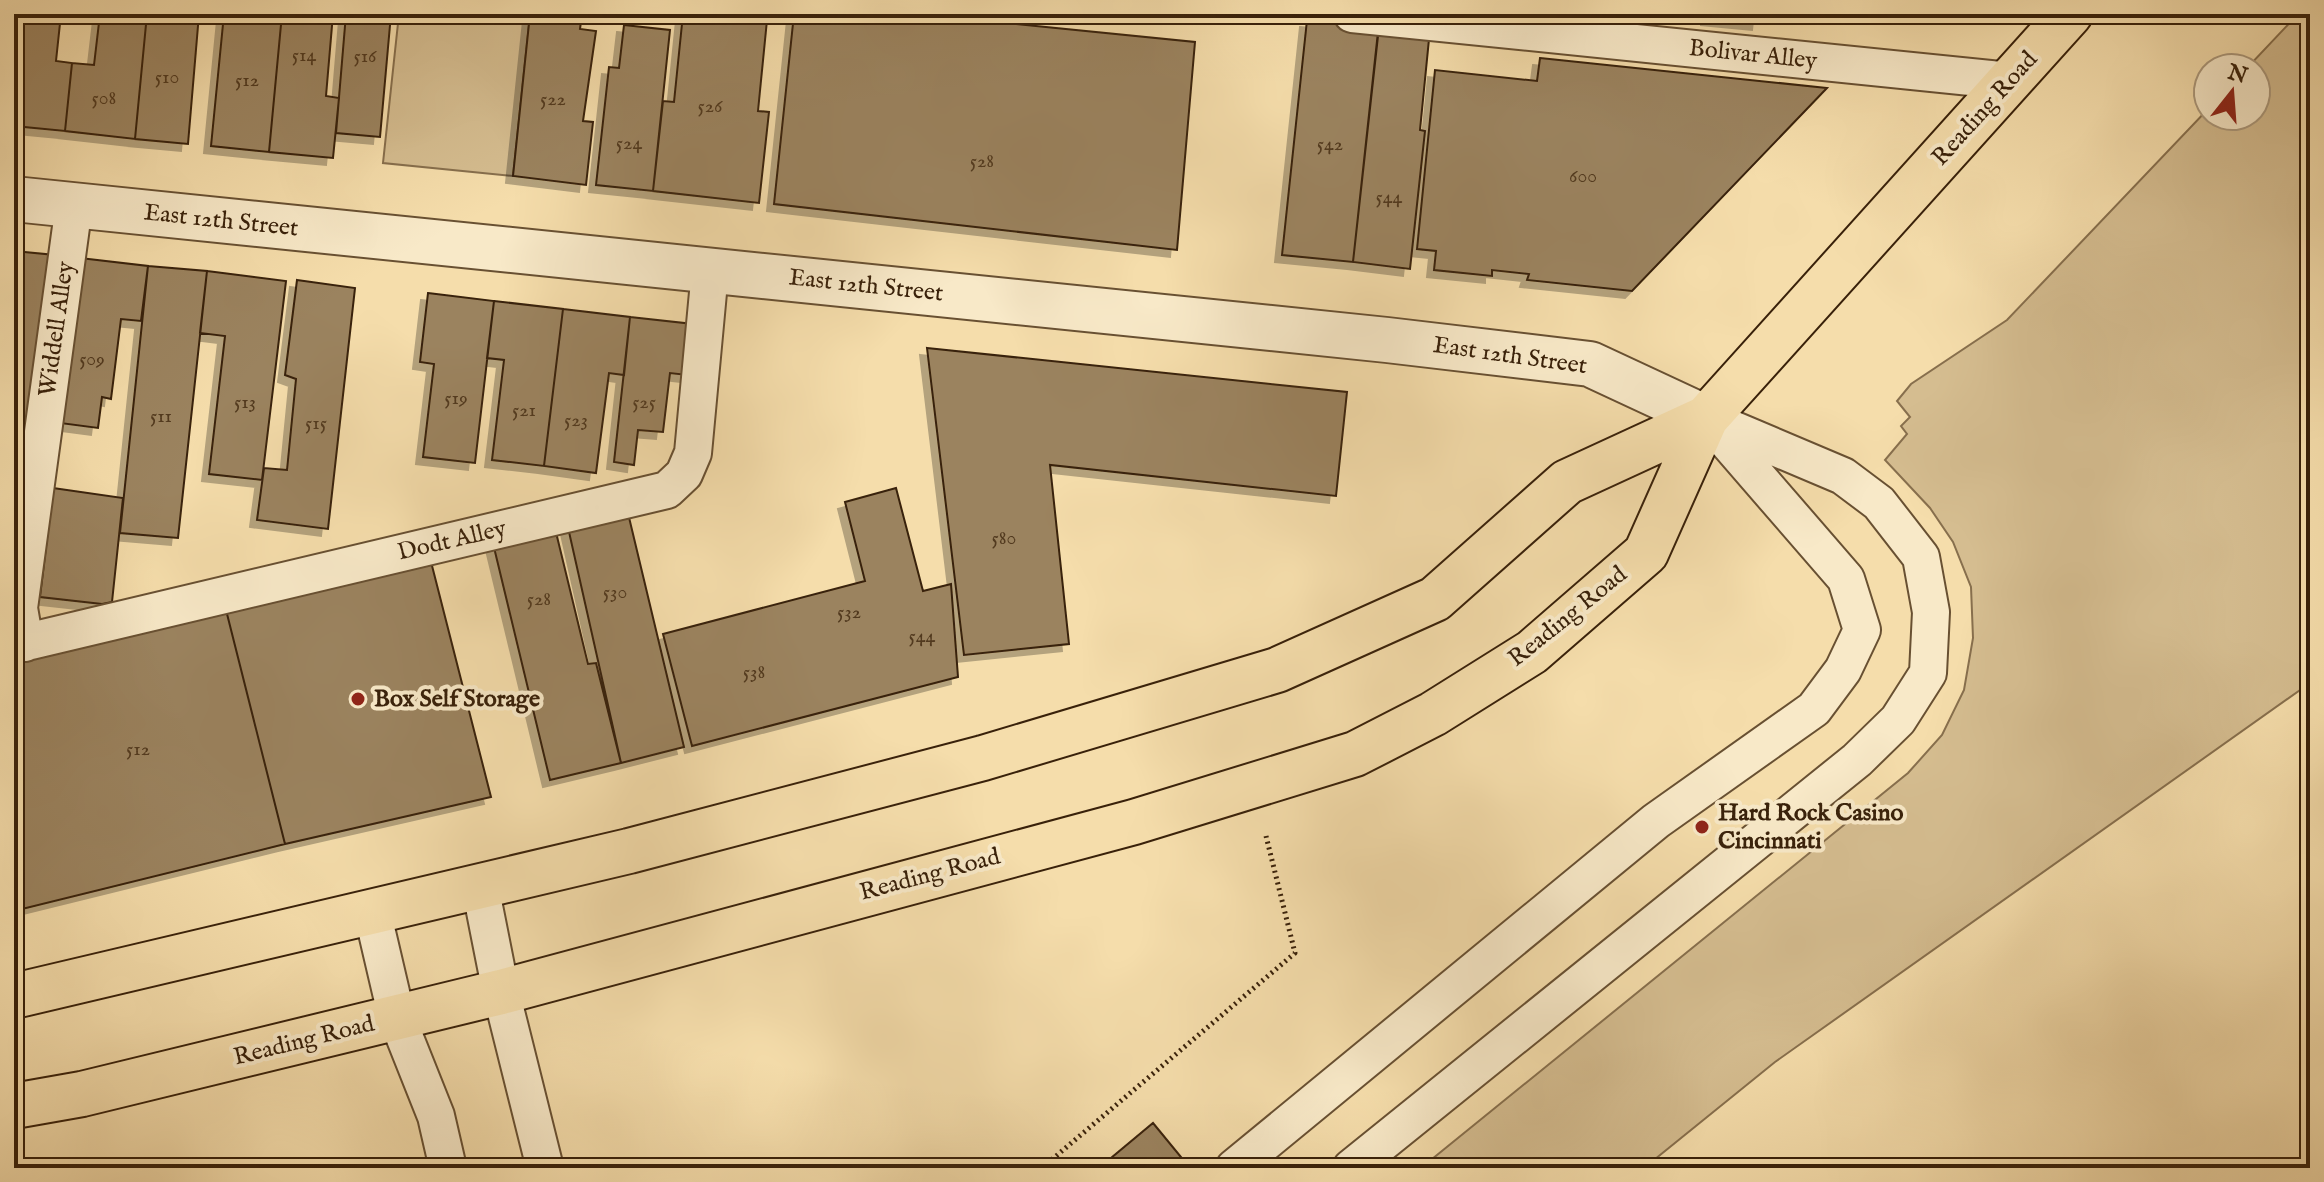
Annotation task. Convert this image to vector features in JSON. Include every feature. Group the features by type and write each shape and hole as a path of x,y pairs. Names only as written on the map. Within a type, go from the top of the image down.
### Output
{"main road":[{"name":"Reading Road","path":"14,1106 82,1094 501,992 1134,822 1355,754 1433,714 1532,652 1646,553 1706,418 2070,14"},
{"name":"Reading Road","path":"14,996 629,851 983,758 1277,670 1435,599 1567,482 1706,418"}],"street":[{"name":"East 12th Street","path":"14,199 1590,364 1706,418"}],"lane":[{"name":"Bolivar Alley","path":"1352,14 2010,81"},
{"name":"Widdell Alley","path":"20,644 19,608 74,205"},
{"name":"Dodt Alley","path":"20,644 667,490 684,474 693,453 710,271"},
{"path":"1234,1168 1656,821 1814,709 1843,670 1862,630 1846,579 1706,418"},
{"path":"1351,1168 1857,760 1898,720 1928,673 1931,612 1921,557 1879,503 1843,476 1706,418"},
{"path":"480,886 501,992 545,1168"},
{"path":"372,911 397,1018 436,1116 448,1168"}],"path":[{"path":"1055,1168 1049,1162 1295,953 1253,785"}],"shaded area":[{"path":"399,14 530,14 513,176 383,163"},
{"path":"2298,14 2310,14 2310,683 1775,1062 1644,1168 1421,1168 1908,773 1942,735 1964,690 1973,638 1971,587 1953,542 1930,508 1885,460 1907,434 1901,426 1910,417 1897,401 1911,384 2007,320 2192,126 2192,132 2272,132 2272,52 2262,52"}],"building":[{"path":"14,14 61,14 56,61 72,63 65,131 14,126"},
{"path":"100,14 147,14 135,139 65,131 72,63 94,65"},
{"path":"147,14 199,14 188,144 135,139"},
{"path":"224,14 282,14 269,152 211,146"},
{"path":"282,14 333,14 326,96 339,98 333,158 269,152"},
{"path":"346,14 391,14 380,137 336,133"},
{"path":"530,14 582,14 580,29 596,31 583,121 593,122 586,185 513,176"},
{"path":"683,14 767,20 758,111 769,112 759,203 653,191 663,101 674,102"},
{"path":"794,14 916,14 1195,42 1177,250 774,204"},
{"path":"1708,14 1760,14 1759,23 1708,18"},
{"path":"1307,20 1379,27 1353,262 1282,255"},
{"path":"624,25 670,30 653,191 596,185 609,67 619,68"},
{"path":"1378,32 1429,39 1420,130 1425,131 1410,269 1353,262"},
{"path":"1540,58 1827,88 1632,291 1527,280 1529,274 1492,270 1492,276 1434,270 1436,251 1417,249 1435,70 1537,81"},
{"path":"14,251 55,255 32,452 14,451"},
{"path":"80,258 148,266 141,321 121,319 111,399 102,397 98,428 60,423"},
{"path":"148,266 207,271 178,538 120,533"},
{"path":"207,271 286,281 262,480 209,474 225,336 200,333"},
{"path":"297,280 355,288 328,529 257,520 264,468 287,470 296,379 285,375"},
{"path":"428,293 494,301 475,463 423,457 434,364 420,362"},
{"path":"494,301 563,309 544,466 492,460 504,360 487,358"},
{"path":"563,309 630,317 624,375 609,373 596,473 544,466"},
{"path":"630,317 693,324 687,375 670,373 663,432 638,430 634,465 614,462"},
{"path":"927,348 1347,392 1336,496 1050,465 1069,644 964,655"},
{"path":"53,488 123,498 112,602 102,604 40,597"},
{"path":"896,488 923,591 951,584 958,677 692,746 663,634 865,581 845,502"},
{"path":"627,509 684,747 621,763 567,523"},
{"path":"553,520 588,664 596,663 621,763 550,780 491,535"},
{"name":"Box Self Storage","path":"428,550 491,797 285,844 224,602"},
{"path":"224,602 285,844 14,911 14,654"},
{"path":"1153,1123 1190,1168 1099,1168"}],"place":[{"name":"Box Self Storage","path":"358,699"},
{"name":"Hard Rock Casino Cincinnati","path":"1702,827"}]}
